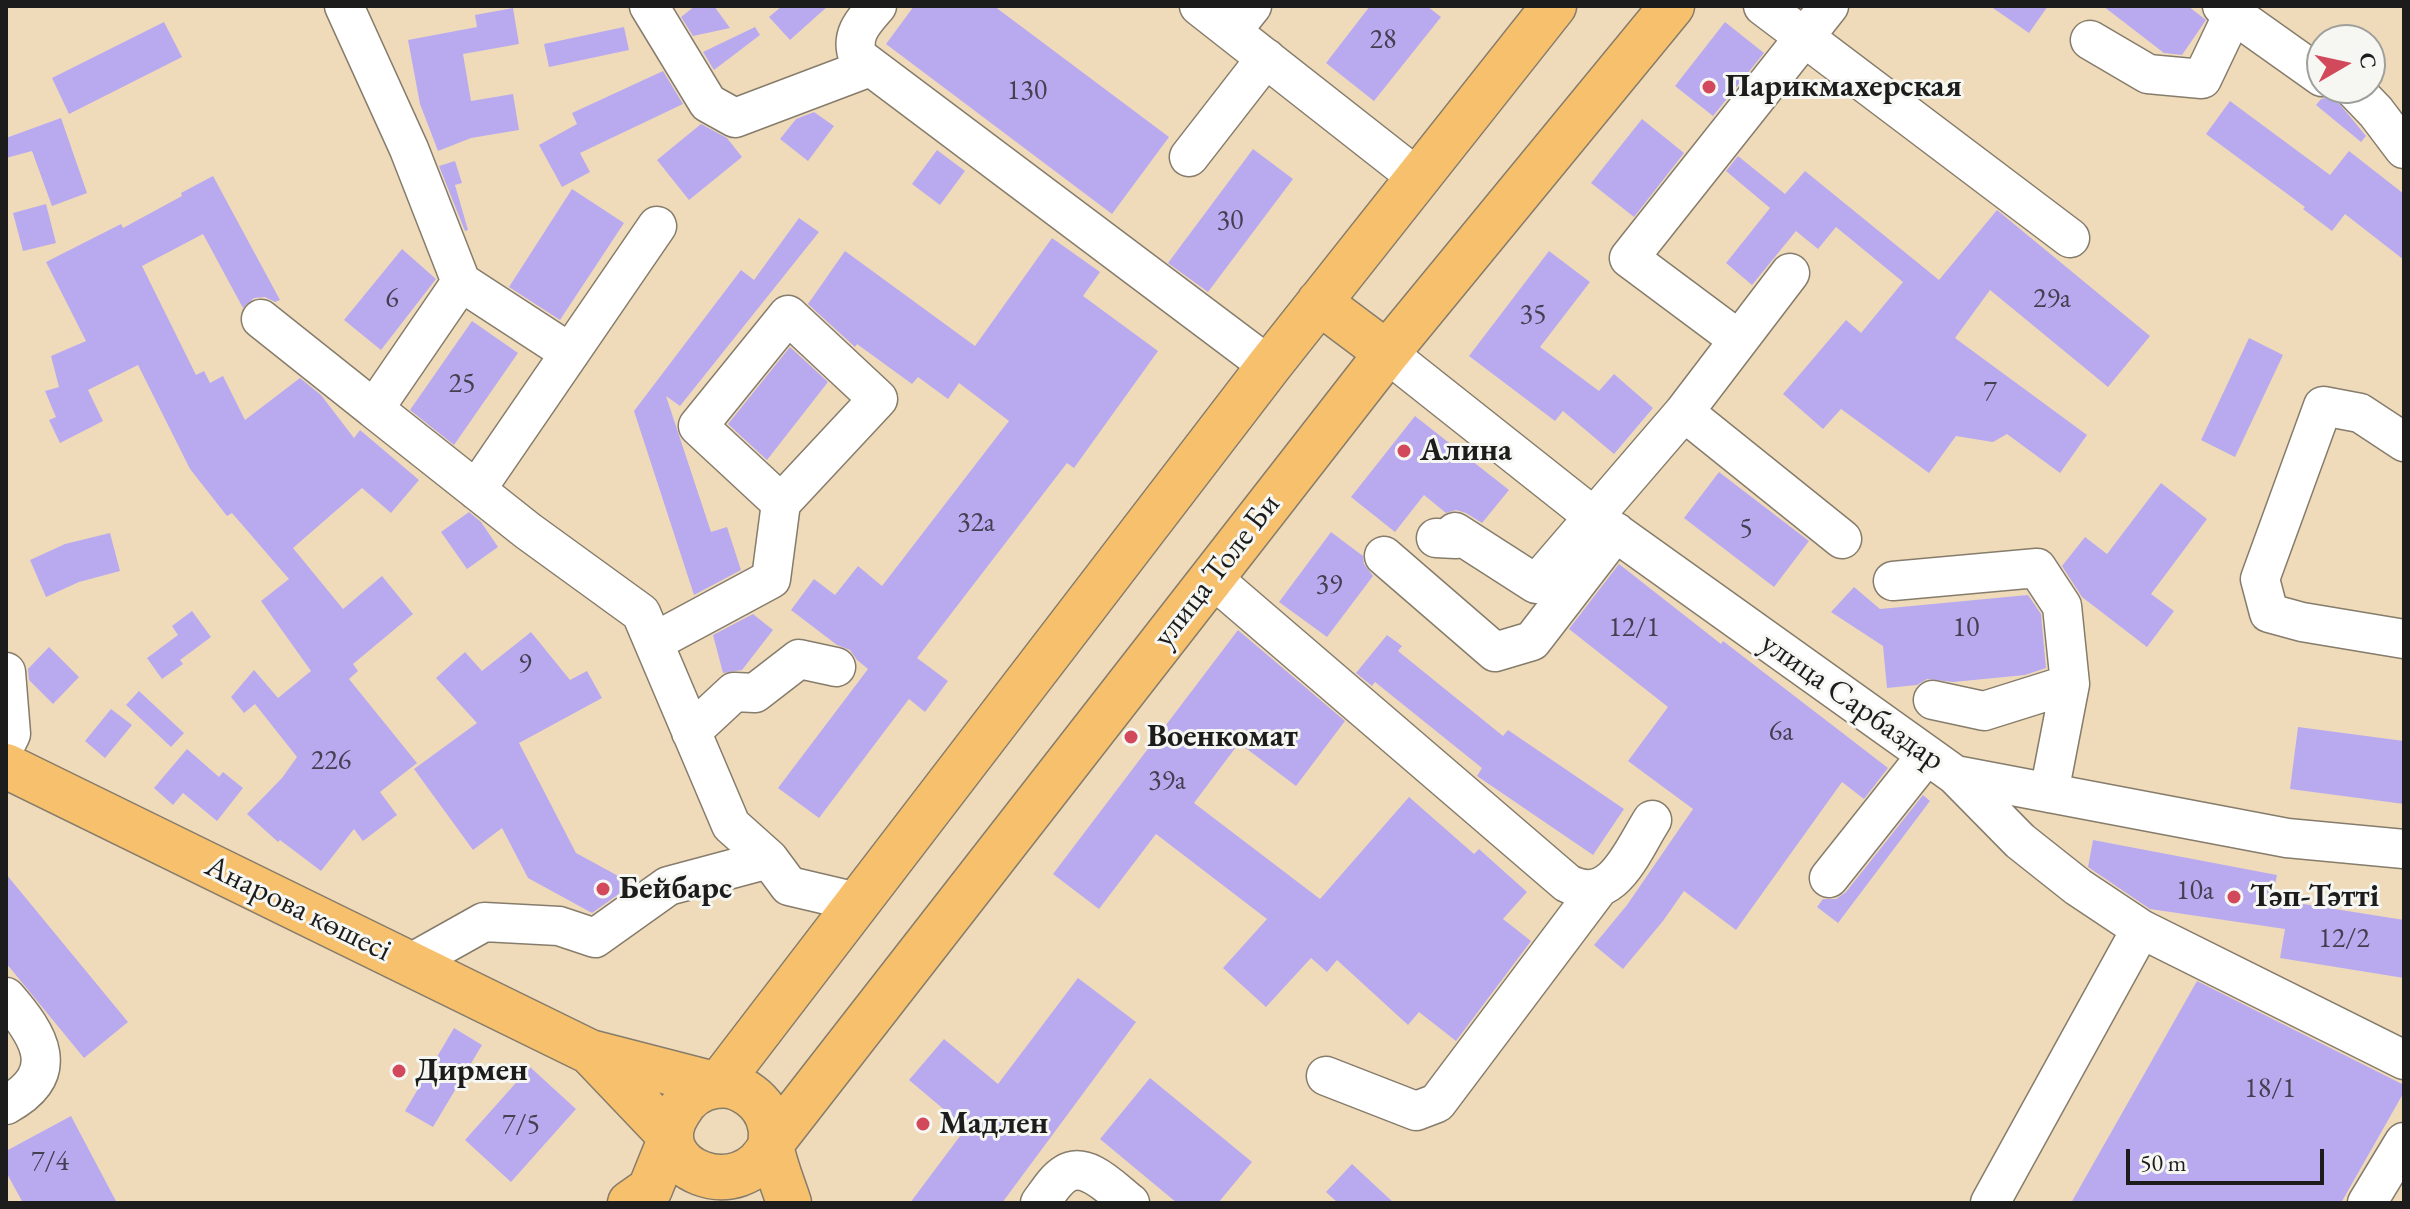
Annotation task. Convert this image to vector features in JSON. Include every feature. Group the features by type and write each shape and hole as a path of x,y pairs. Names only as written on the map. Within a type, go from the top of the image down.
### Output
{"main road":[{"path":"771,1144 765,1161 753,1175 725,1194 640,1196 671,1137 675,1116 688,1098 718,1085 1269,366 1554,6"},
{"name":"улица Толе Би","path":"771,1144 1387,353 1672,6"},
{"path":"1319,302 1387,353"},
{"name":"Анарова көшесі","path":"6,766 590,1052"},
{"path":"590,1052 671,1137 675,1155 685,1170 725,1194"},
{"path":"590,1052 748,1093 763,1107 770,1125 771,1144 789,1203"}],"street":[{"path":"344,6 409,149 461,282 570,353"},
{"path":"649,6 708,103 735,118 870,67"},
{"path":"877,6 857,31 853,44 858,57 1269,366"},
{"path":"1199,6 1242,19 1266,58 1418,178"},
{"path":"1763,6 2070,238"},
{"path":"1739,340 1629,258 1829,6"},
{"path":"2090,40 2148,74 2202,79 2227,10 2306,66"},
{"path":"1189,157 1266,58"},
{"path":"2368,104 2404,149"},
{"path":"476,490 657,226"},
{"path":"1384,556 1495,652 1532,641 1605,525 1684,412 1790,273"},
{"path":"374,409 461,282"},
{"path":"654,642 771,579 781,503 878,399 788,315 698,426 781,503"},
{"path":"261,319 476,490 641,613 731,825 769,859 789,886 857,902"},
{"name":"улица Сарбаздар","path":"1387,353 1605,525 1941,766 2049,793 2287,838 2404,849"},
{"path":"2404,442 2360,413 2323,406 2260,579 2269,613 2302,622 2404,639"},
{"path":"1684,412 1842,539"},
{"path":"1436,538 1456,539 1455,532 1536,584 1605,525"},
{"path":"1893,581 2037,568 2062,606 2070,684 2049,793"},
{"path":"1212,578 1567,883 1580,890 1598,889"},
{"path":"691,732 734,692 755,693 799,659 836,667"},
{"path":"6,672 11,734 6,744"},
{"path":"1933,700 1984,711 2070,684"},
{"path":"1829,878 1941,766 2020,841 2078,887 2141,929 2404,1060"},
{"path":"1326,1076 1416,1111 1437,1103 1598,889 1614,880 1652,820"},
{"path":"409,964 484,922 559,926 595,938 668,886 769,859"},
{"path":"1990,1203 2141,929"},
{"path":"6,997 39,1042 41,1064 33,1084 6,1105"},
{"path":"2367,1203 2404,1142"},
{"path":"1040,1203 1063,1175 1076,1169 1091,1174 1130,1203"}],"building":[{"path":"695,6 714,6 730,28 693,36 681,17"},
{"path":"782,6 828,6 790,40 769,17"},
{"path":"914,6 994,6 1169,137 1112,214 886,44"},
{"path":"1370,6 1427,6 1441,17 1374,101 1326,63"},
{"path":"1990,6 2048,6 2029,33"},
{"path":"2103,6 2188,6 2206,20 2182,55 2164,53"},
{"path":"513,8 519,44 463,54 471,101 513,94 519,130 471,138 438,151 420,104 408,40 477,27 475,15"},
{"path":"164,22 182,57 69,114 52,78"},
{"path":"1725,22 1764,53 1713,116 1675,86"},
{"path":"624,27 629,50 549,67 544,44"},
{"path":"755,27 760,35 714,70 703,52"},
{"path":"663,71 683,104 580,153 590,172 562,187 539,145 577,124 572,113"},
{"path":"2230,101 2330,175 2349,151 2404,194 2404,260 2345,214 2332,231 2303,209 2305,207 2206,134"},
{"path":"2340,104 2366,136 2361,142 2316,105"},
{"path":"814,112 834,126 808,161 780,139 796,119"},
{"path":"61,118 87,193 52,206 32,151 6,158 6,138"},
{"path":"1642,119 1684,153 1634,217 1591,183"},
{"path":"701,124 727,138 742,157 689,200 657,160"},
{"path":"1253,149 1293,179 1208,292 1168,263"},
{"path":"937,150 965,171 940,205 912,184"},
{"path":"1738,156 1785,194 1805,171 1939,280 1997,210 2150,336 2108,387 1990,290 1955,338 2087,435 2060,473 2007,434 1993,442 1956,436 1929,473 1841,409 1823,429 1783,394 1846,320 1861,333 1903,282 1836,227 1818,249 1796,231 1752,285 1726,263 1770,208 1726,171"},
{"path":"455,161 462,183 455,185 468,230 465,231 439,166"},
{"path":"213,176 280,300 254,298 243,308 203,234 142,266 196,375 204,371 210,383 223,376 245,420 300,378 321,395 354,438 360,430 419,480 391,513 362,488 293,548 343,609 382,576 413,614 353,664 358,671 349,679 417,763 380,792 397,815 363,841 354,829 321,871 280,840 278,842 247,814 282,778 297,757 255,704 244,713 231,697 254,670 278,698 311,671 261,601 289,579 232,513 227,516 190,469 138,365 88,390 103,421 60,443 49,420 56,417 45,391 59,387 51,356 86,341 46,262 121,224 123,228"},
{"path":"572,189 624,223 560,320 509,287"},
{"path":"46,204 56,243 23,251 13,213"},
{"path":"799,218 819,232 680,406 666,396 711,532 727,527 741,570 694,595 634,411 741,270 754,280"},
{"path":"1052,238 1100,272 1083,296 1158,351 1074,468 1067,463 917,658 948,681 925,712 909,699 819,818 778,788 868,669 850,650 837,645 791,610 814,579 835,595 858,566 882,586 1009,421 959,383 948,399 918,377 912,384 857,344 855,347 808,304 845,251 975,346"},
{"path":"402,249 436,279 381,350 344,320"},
{"path":"1549,251 1590,282 1540,347 1599,391 1614,374 1653,408 1614,454 1563,411 1555,421 1469,356"},
{"path":"472,321 518,353 454,445 410,410"},
{"path":"2249,338 2283,355 2235,457 2201,440"},
{"path":"790,347 828,382 767,460 728,424"},
{"path":"1415,416 1509,490 1482,523 1456,510 1446,513 1424,495 1395,532 1351,497"},
{"path":"1719,472 1809,541 1774,587 1684,518"},
{"path":"2161,483 2207,519 2151,594 2174,611 2147,647 2082,597 2062,566 2085,537 2107,554"},
{"path":"469,512 481,522 498,547 467,569 441,532"},
{"path":"1331,532 1363,556 1364,564 1373,576 1327,637 1279,602"},
{"path":"110,533 120,571 79,582 46,597 30,560 65,544"},
{"path":"1619,564 1888,768 1864,799 1842,782 1736,930 1684,891 1623,969 1594,945 1627,905 1693,809 1628,761 1668,707 1569,629"},
{"path":"1854,587 1880,609 2028,595 2041,614 2046,668 2025,675 1953,682 1927,679 1917,685 1887,688 1883,646 1831,612"},
{"path":"192,611 211,637 180,660 183,664 162,679 147,658 178,635 172,626"},
{"path":"753,614 773,630 742,670 723,673 713,635"},
{"path":"1238,630 1345,721 1296,786 1239,743 1194,803 1320,899 1409,797 1474,854 1479,849 1527,892 1503,919 1531,941 1456,1041 1419,1012 1408,1025 1337,960 1327,972 1311,958 1266,1007 1223,968 1267,919 1156,834 1099,909 1053,874"},
{"path":"531,632 570,680 587,671 602,698 519,743 576,853 633,884 592,913 528,878 502,828 473,850 414,769 477,723 436,678 465,652 482,671"},
{"path":"1387,635 1402,646 1398,651 1503,736 1508,730 1624,809 1593,855 1477,776 1482,768 1375,682 1372,686 1356,673"},
{"path":"49,647 79,677 53,704 29,680 28,669"},
{"path":"139,691 184,733 171,747 126,705"},
{"path":"111,709 132,725 105,758 85,741"},
{"path":"2298,727 2404,741 2404,804 2290,789"},
{"path":"187,749 219,777 223,772 243,788 217,821 183,793 173,805 154,788"},
{"path":"1923,795 1930,801 1838,923 1817,907 1823,899 1836,899 1846,892"},
{"path":"2093,840 2277,875 2272,899 2404,920 2404,978 2280,958 2285,929 2150,909 2088,867"},
{"path":"6,874 128,1022 84,1058 6,963"},
{"path":"1078,978 1136,1022 1002,1203 910,1203 966,1128 909,1080 944,1039 998,1084"},
{"path":"2197,981 2404,1085 2404,1092 2341,1203 2071,1203"},
{"path":"454,1028 482,1045 433,1127 405,1111"},
{"path":"530,1067 576,1109 511,1182 465,1140"},
{"path":"1150,1078 1252,1162 1218,1203 1177,1203 1100,1139"},
{"path":"71,1116 117,1203 23,1203 6,1172 6,1151"},
{"path":"1352,1164 1394,1203 1338,1203 1326,1192"}],"place":[{"name":"Парикмахерская","path":"1709,87"},
{"name":"Алина","path":"1404,451"},
{"name":"Военкомат","path":"1131,737"},
{"name":"Бейбарс","path":"603,889"},
{"name":"Тәп-Тәтті","path":"2234,897"},
{"name":"Дирмен","path":"399,1071"},
{"name":"Мадлен","path":"923,1124"}]}
